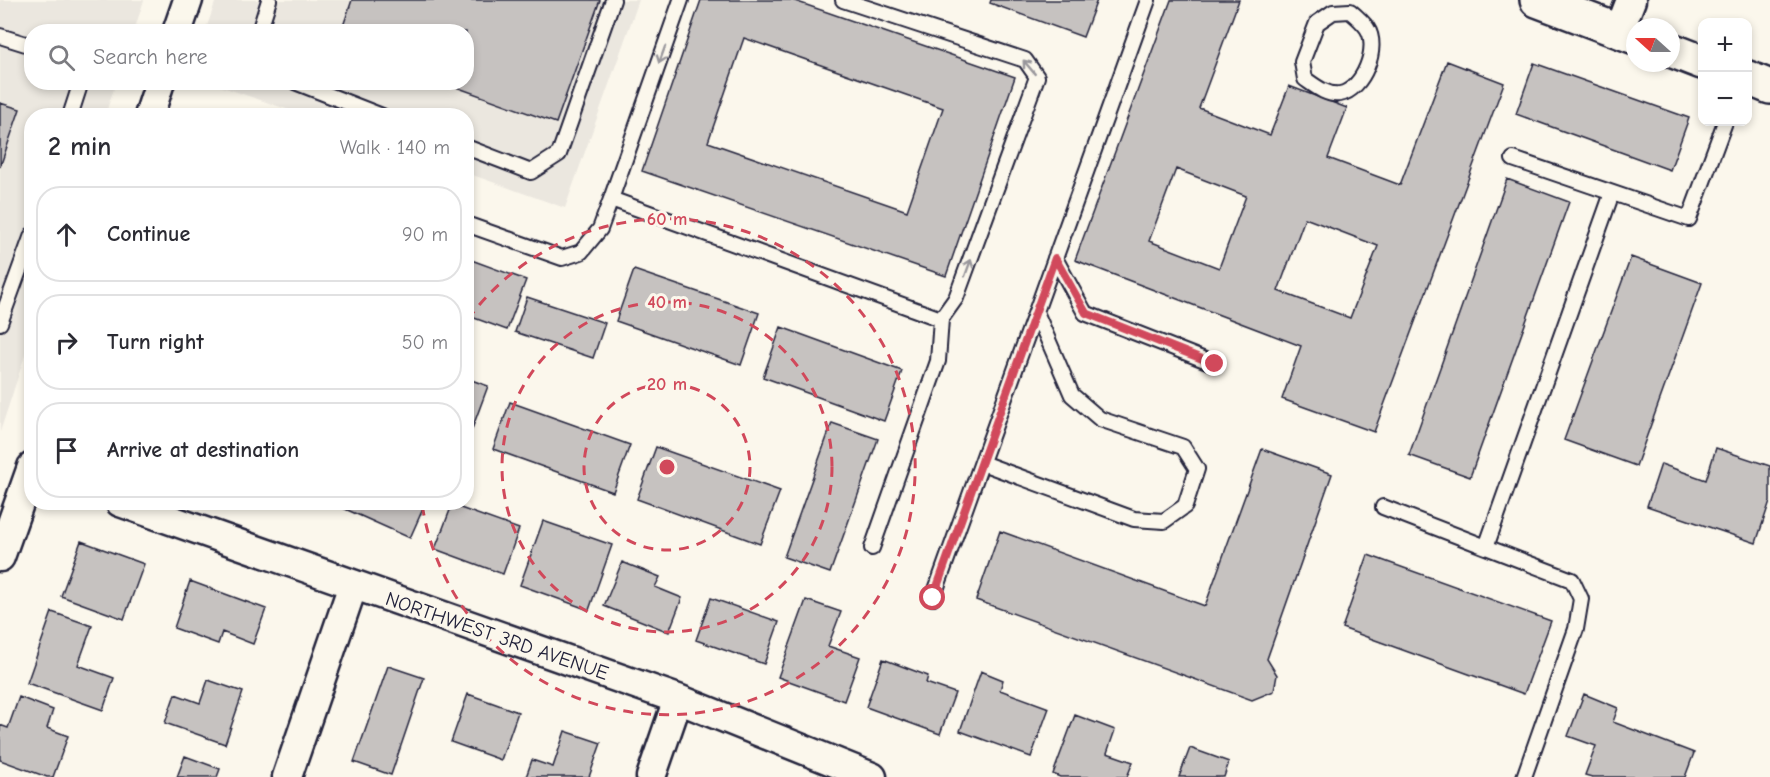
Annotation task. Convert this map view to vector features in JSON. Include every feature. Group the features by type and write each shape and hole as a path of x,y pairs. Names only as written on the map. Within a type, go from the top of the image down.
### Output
{"main road":[{"path":"1537,0 1626,34"},
{"path":"1680,53 1698,60"},
{"path":"1752,80 1770,87"}],"street":[{"path":"180,24 188,0"},
{"path":"1629,18 1631,0"},
{"path":"0,557 24,490"},
{"name":"NORTHWEST 3RD AVENUE","path":"142,510 678,699 872,777"},
{"path":"287,777 353,585"},
{"path":"651,777 678,699"}],"lane":[{"path":"262,24 270,0"},
{"path":"474,150 531,172 559,154 613,0"},
{"path":"474,227 562,258 581,252 600,229 681,0"},
{"path":"843,0 881,6 1025,60 1037,77 956,298 941,319 938,361 872,548"},
{"path":"933,598 1148,0"},
{"path":"1353,6 1368,29 1372,47 1365,70 1356,86 1339,94 1320,90 1305,79 1302,62 1317,23 1333,12 1353,6"},
{"path":"0,36 24,44"},
{"path":"73,108 78,90"},
{"path":"315,90 362,108"},
{"path":"1513,159 1689,219 1724,126"},
{"path":"1486,547 1612,193"},
{"path":"611,199 941,319"},
{"path":"0,323 24,256"},
{"path":"1055,258 1086,313 1215,364"},
{"path":"982,463 1134,519 1164,520 1185,506 1197,469 1183,447 1100,419 1072,395 1036,312"},
{"path":"1383,507 1572,580 1581,599 1576,629 1524,777"}],"shaded area":[{"path":"0,0 144,0 136,24 24,24 24,90 114,90 107,108 24,108 24,358 0,432"},
{"path":"216,0 639,0 565,208 474,176 474,108 284,108 231,90 474,90 474,24 208,24"}],"building":[{"path":"352,0 600,0 556,123 464,90 474,90 474,24 344,24"},
{"path":"701,0 792,0 1015,77 946,276 642,171","holes":["744,38 943,108 907,211 708,142"]},
{"path":"991,0 1097,0 1083,37 990,3"},
{"path":"1171,0 1239,0 1199,108 1270,135 1289,86 1347,108 1328,158 1400,185 1447,61 1504,83 1374,432 1282,399 1301,346 1075,260","holes":["1176,169 1246,196 1219,268 1149,241","1305,218 1378,246 1350,318 1278,291"]},
{"path":"1534,63 1689,118 1670,170 1516,114"},
{"path":"0,103 20,109 0,167"},
{"path":"1507,179 1569,202 1470,477 1409,455"},
{"path":"1631,257 1702,283 1636,466 1564,440"},
{"path":"474,261 526,280 507,330 474,318"},
{"path":"634,270 759,313 741,365 616,321"},
{"path":"527,297 605,323 593,358 515,332"},
{"path":"781,327 902,371 884,421 763,377"},
{"path":"474,381 488,386 474,424"},
{"path":"510,402 630,445 613,492 493,449"},
{"path":"832,423 878,439 830,573 784,557"},
{"path":"656,447 780,491 760,544 637,499"},
{"path":"1716,448 1770,466 1770,501 1756,543 1647,506 1661,464 1706,480"},
{"path":"1262,449 1332,474 1267,659 1277,675 1274,691 1252,700 976,600 1000,531 1205,606"},
{"path":"347,510 422,510 410,538"},
{"path":"450,510 466,510 519,529 503,574 435,549"},
{"path":"543,521 612,545 589,610 520,585"},
{"path":"81,541 144,564 124,619 61,596"},
{"path":"1368,555 1551,621 1524,694 1342,628"},
{"path":"622,562 660,577 655,587 682,598 669,632 604,606"},
{"path":"190,581 266,609 253,644 222,632 218,644 174,628"},
{"path":"711,598 779,622 764,664 696,640"},
{"path":"806,600 841,612 828,646 860,657 844,701 778,677"},
{"path":"52,612 92,626 78,665 114,678 103,710 27,683"},
{"path":"883,659 928,676 926,683 955,693 940,734 866,707"},
{"path":"388,666 424,678 391,775 354,762"},
{"path":"981,671 1003,680 1000,690 1049,708 1031,757 960,731"},
{"path":"208,680 243,692 225,744 165,723 175,694 200,703"},
{"path":"468,694 518,712 501,760 451,742"},
{"path":"1584,694 1618,708 1613,722 1694,753 1685,777 1592,777 1585,775 1596,746 1568,736"},
{"path":"19,697 53,710 47,728 68,736 53,777 47,777 0,760 0,725 8,728"},
{"path":"1075,715 1115,730 1107,753 1133,762 1127,777 1060,777 1053,774"},
{"path":"565,731 601,743 589,777 526,777 532,760 553,767"},
{"path":"1190,748 1229,762 1224,777 1179,777"},
{"path":"185,756 220,769 217,777 177,777"}],"route":[{"path":"933,598 1055,258 1086,313 1215,364"}]}
